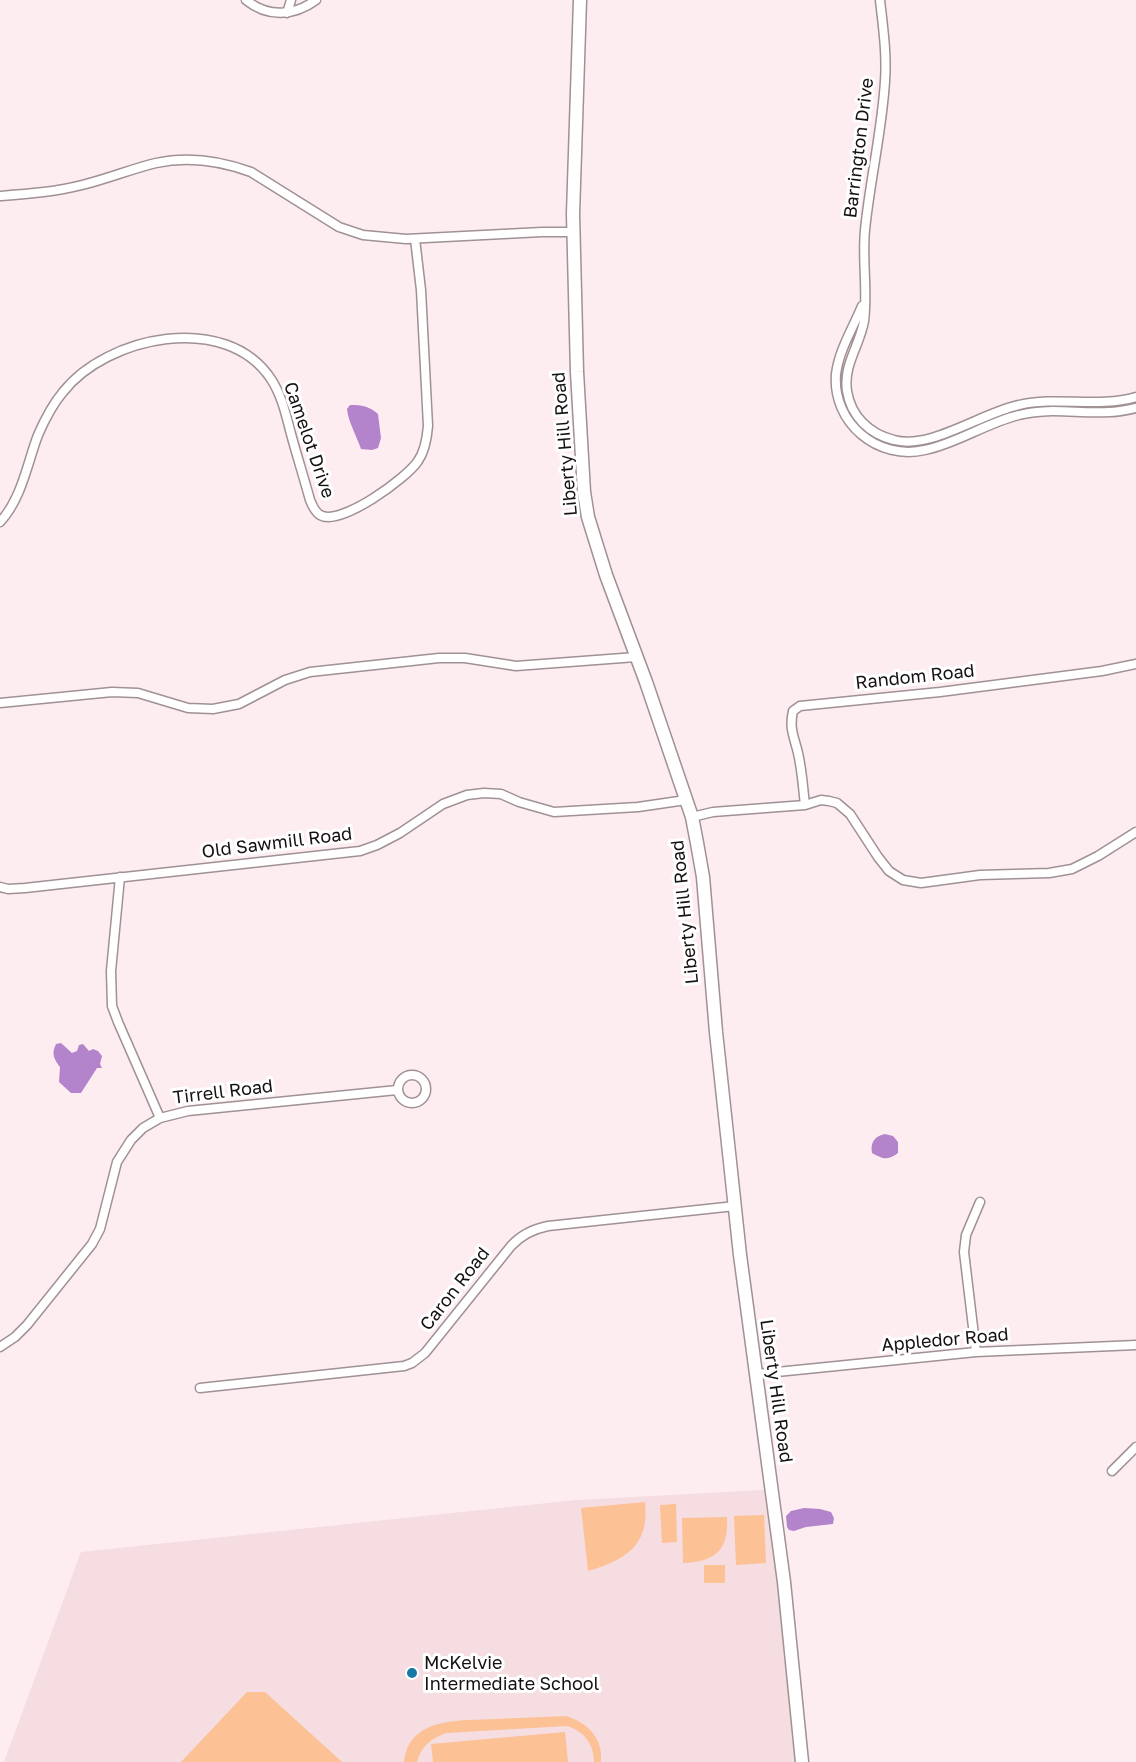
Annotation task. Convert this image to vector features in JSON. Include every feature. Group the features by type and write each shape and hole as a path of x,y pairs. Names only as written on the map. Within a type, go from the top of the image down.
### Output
{"street":[{"path":"246,0 262,10 278,14 302,8 316,0"},
{"path":"286,13 291,0"},
{"name":"Liberty Hill Road","path":"580,0 574,232 577,372 584,492 588,517 606,575 692,817 702,877 715,1023 746,1306 784,1580 802,1762"},
{"name":"Barrington Drive","path":"862,424 849,400 846,383 849,366 864,321 865,231 885,82 885,45 880,0"},
{"path":"0,196 58,191 158,163 183,160 209,161 251,172 339,227 363,236 415,239 574,232"},
{"name":"Camelot Drive","path":"0,522 12,508 38,435 49,411 64,390 83,372 105,358 153,341 179,338 205,339 231,346 253,360 270,378 282,401 310,500 319,515 327,517 344,513 359,506 409,473 420,459 426,443 428,426 415,239"},
{"name":"Barrington Drive","path":"864,300 842,352 836,383 837,393 850,423 860,434 878,446 889,450 913,452 942,445 1004,419 1034,412 1111,412 1134,408"},
{"path":"860,434 862,424 893,440 914,442 936,436 1000,410 1034,402 1107,402 1133,398 1134,408"},
{"path":"1000,410 1004,419"},
{"path":"0,703 112,692 138,693 188,708 213,709 239,704 285,680 310,672 439,658 465,658 516,666 636,657"},
{"name":"Random Road","path":"806,805 798,753 790,723 793,711 800,705 940,692 1102,672 1136,664"},
{"name":"Old Sawmill Road","path":"0,887 25,888 360,851 400,833 443,804 467,795 501,794 554,812 638,807 686,800"},
{"path":"692,817 713,812 806,805 820,800 837,803 850,814 889,871 903,880 921,883 980,875 1048,873 1072,868 1098,856 1136,832"},
{"path":"120,877 111,972 112,1006 160,1118"},
{"name":"Tirrell Road","path":"0,1347 27,1325 92,1244 100,1228 121,1154 137,1134 160,1118 188,1111 397,1090"},
{"path":"976,1352 964,1252 966,1235 980,1202"},
{"name":"Caron Road","path":"200,1388 404,1366 425,1353 510,1246 531,1231 548,1226 735,1206"},
{"name":"Appledor Road","path":"757,1374 976,1352 1136,1345"},
{"path":"1112,1471 1136,1448"}],"shaded area":[{"path":"350,405 365,406 378,414 381,438 378,448 361,449 348,414 347,409"},
{"path":"61,1043 72,1053 83,1044 89,1051 93,1049 102,1056 100,1064 102,1068 97,1068 81,1093 71,1093 59,1082 60,1067 53,1054 56,1044"},
{"path":"885,1134 893,1136 898,1142 898,1153 882,1158 872,1153 872,1146 878,1136"},
{"name":"McKelvie Intermediate School","path":"764,1490 778,1584 795,1762 4,1762 81,1552 576,1500"},
{"path":"645,1502 646,1517 643,1530 632,1549 613,1562 588,1571 581,1508"},
{"path":"676,1504 677,1542 662,1543 660,1505"},
{"path":"804,1508 831,1512 834,1518 833,1524 789,1530 786,1516 791,1511"},
{"path":"764,1515 766,1563 736,1565 734,1516"},
{"path":"727,1517 726,1538 718,1552 704,1560 683,1563 682,1518"},
{"path":"704,1565 725,1565 725,1583 704,1583"},
{"path":"247,1692 265,1692 342,1762 181,1762"},
{"path":"566,1716 587,1727 597,1739 601,1762 594,1762 594,1755 587,1739 578,1731 567,1726 446,1733 427,1744 417,1762 404,1762 408,1747 416,1736 439,1724 467,1720"},
{"path":"565,1732 568,1762 433,1762 431,1744"}],"place":[{"name":"McKelvie Intermediate School","path":"412,1673"}]}
